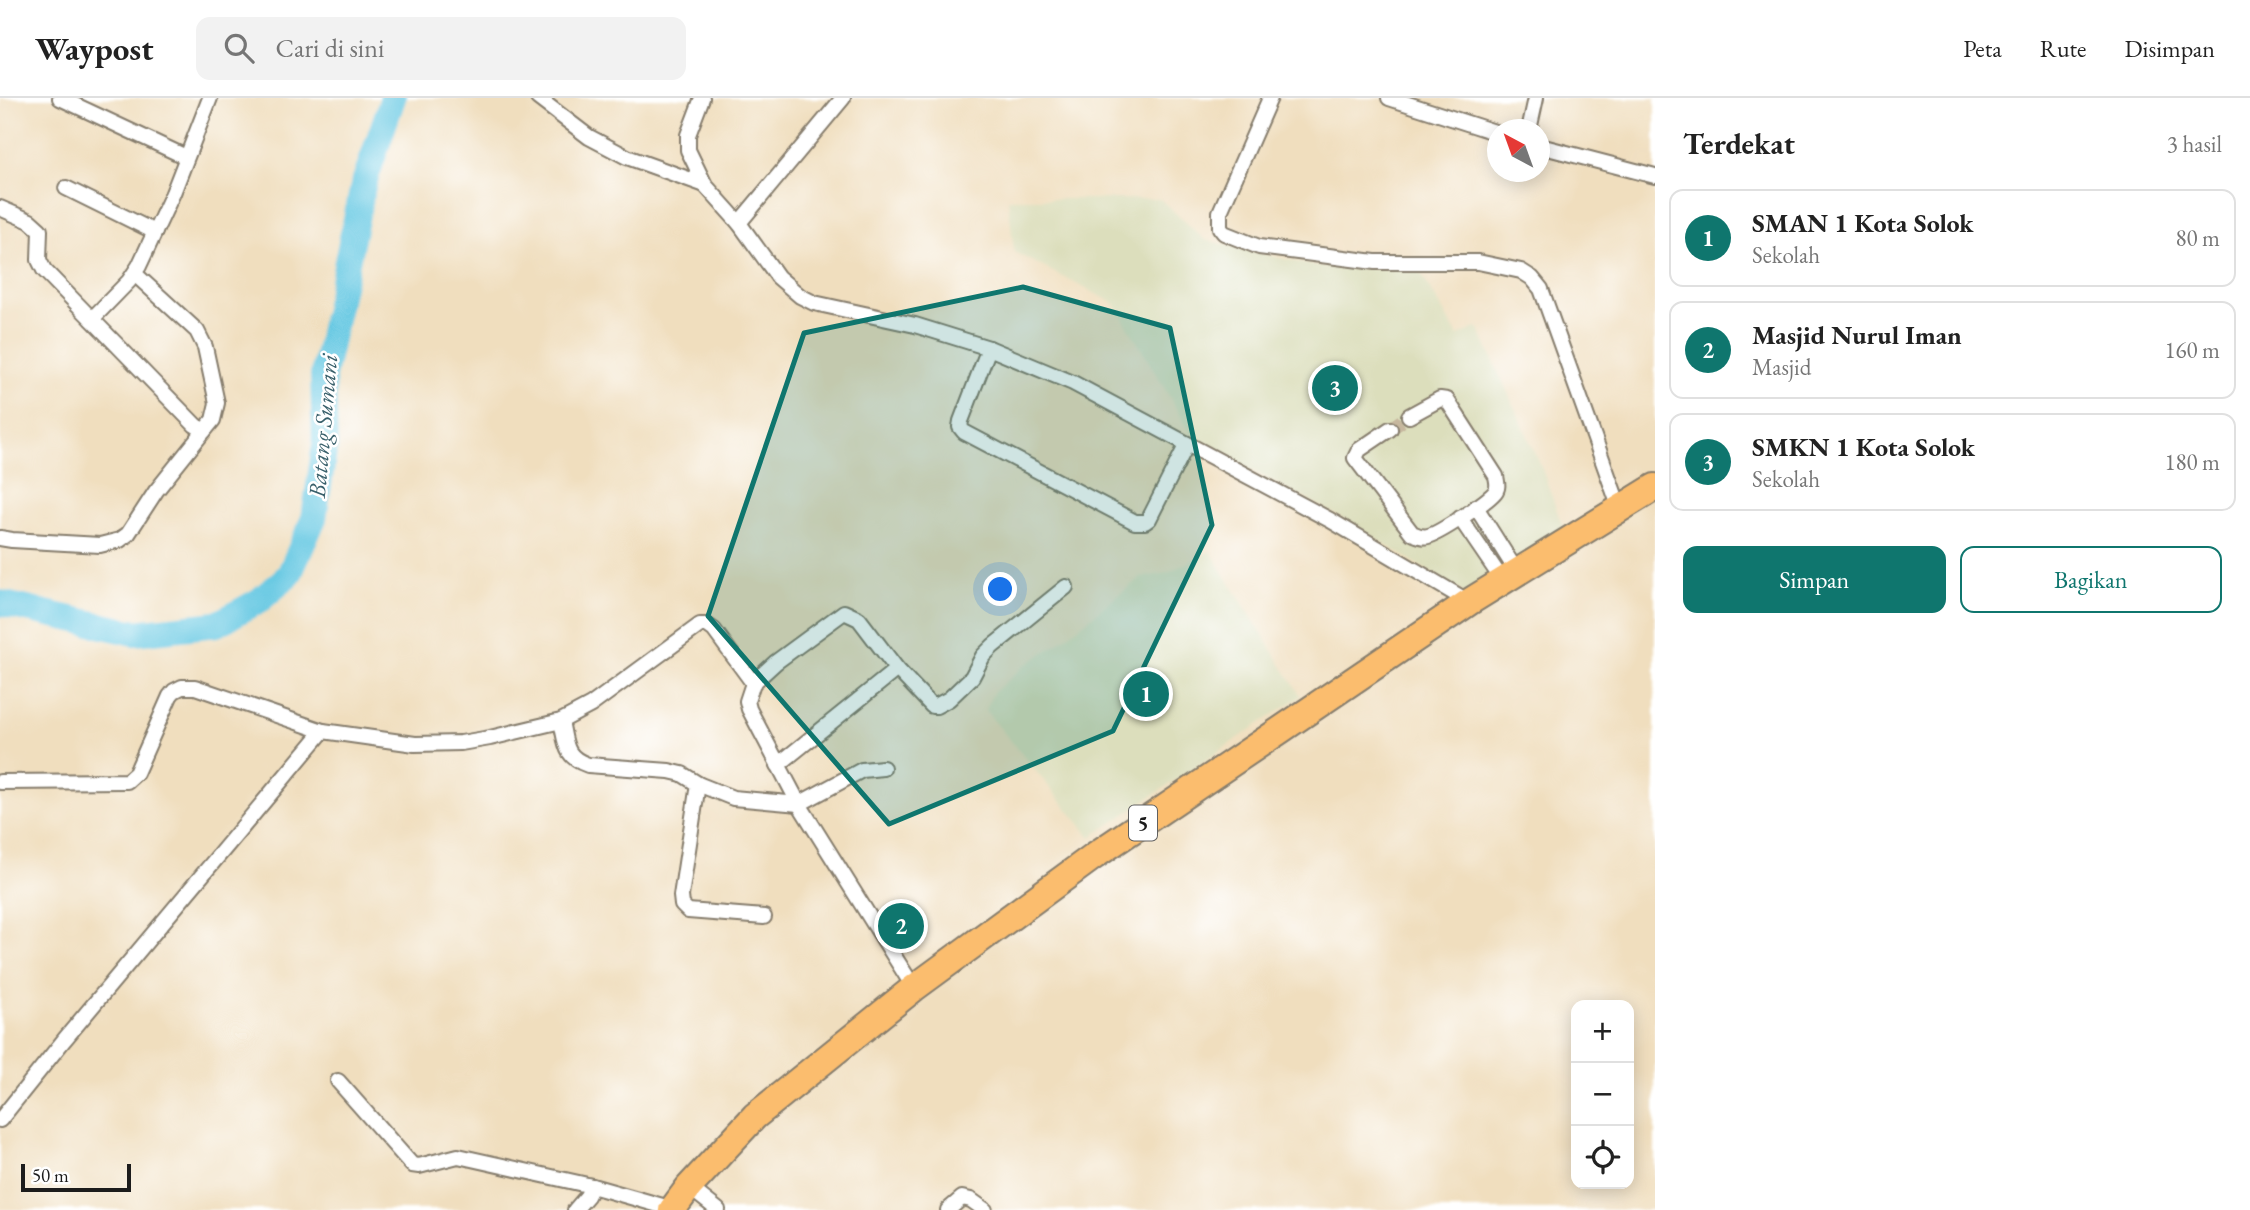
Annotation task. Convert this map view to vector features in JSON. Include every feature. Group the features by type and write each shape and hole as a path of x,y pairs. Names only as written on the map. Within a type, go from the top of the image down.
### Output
{"highway":[{"name":"5","path":"672,1209 755,1116 914,988 1094,856 1469,602 1655,487"}],"street":[{"path":"60,98 186,157"},
{"path":"92,319 135,274 173,193 210,98"},
{"path":"538,98 589,137 627,156 705,185"},
{"path":"702,98 688,135 688,149 705,185 739,223 778,278 800,296 814,303 915,325 989,348 1073,383 1330,520 1469,602"},
{"path":"739,223 843,98"},
{"path":"1270,98 1220,212 1220,228 1224,233 1271,249 1375,262 1478,262 1521,271 1532,278 1541,289 1620,509"},
{"path":"1390,98 1487,130"},
{"path":"1531,119 1536,98"},
{"path":"1550,149 1655,176"},
{"path":"66,188 155,232"},
{"path":"0,208 30,220 40,230 40,265 195,425 204,431"},
{"path":"0,538 100,545 120,540 128,534 156,491 214,420 217,404 205,347 197,331 135,274"},
{"path":"989,348 961,421 960,427 964,432 1135,522 1145,523 1149,519 1187,444"},
{"path":"1390,429 1359,450 1354,458 1406,527 1419,536 1430,536 1494,493 1497,481 1449,403 1440,399 1409,416"},
{"path":"1476,507 1510,577"},
{"path":"1460,518 1510,577"},
{"path":"914,988 799,804 778,765 749,709 747,701 753,683 844,612 859,619 926,702 936,706 949,699 972,677 987,652 1066,587"},
{"path":"0,782 120,782 132,778 170,696 182,687 195,687 221,695 323,731 401,743 449,743 490,738 561,721 591,705 700,625 707,625 715,630 753,683"},
{"path":"778,765 897,669"},
{"path":"561,721 567,749 574,760 580,763 669,771 682,774 698,784 733,798 799,804 862,770 883,768"},
{"path":"0,1120 323,731"},
{"path":"698,784 681,896 682,905 688,911 764,917"},
{"path":"338,1080 412,1164 419,1166 458,1156 592,1185 672,1209"},
{"path":"575,1210 592,1185"},
{"path":"689,1187 718,1210"},
{"path":"948,1210 962,1198 971,1200 985,1210"}],"highlighted area":[{"path":"1023,287 1170,328 1212,525 1113,731 889,824 708,616 804,333"}],"shaded area":[{"path":"1008,199 1160,199 1205,240 1314,266 1419,270 1458,336 1478,327 1541,466 1565,533 1467,595 1342,518 1195,440 1114,303 1014,252"},
{"path":"1210,551 1301,696 1091,837 985,710 993,693 1024,666 1060,642 1140,578 1168,573"}],"waterway":[{"name":"Batang Sumani","path":"0,603 135,633 217,624 260,600 289,575 314,518 325,445 323,376 363,186 393,98"}],"tunnel":[{"path":"1390,429 1409,416"}],"place":[{"name":"SMKN 1 Kota Solok","path":"1335,388"},
{"name":"SMAN 1 Kota Solok","path":"1146,694"},
{"name":"Masjid Nurul Iman","path":"901,926"}]}
